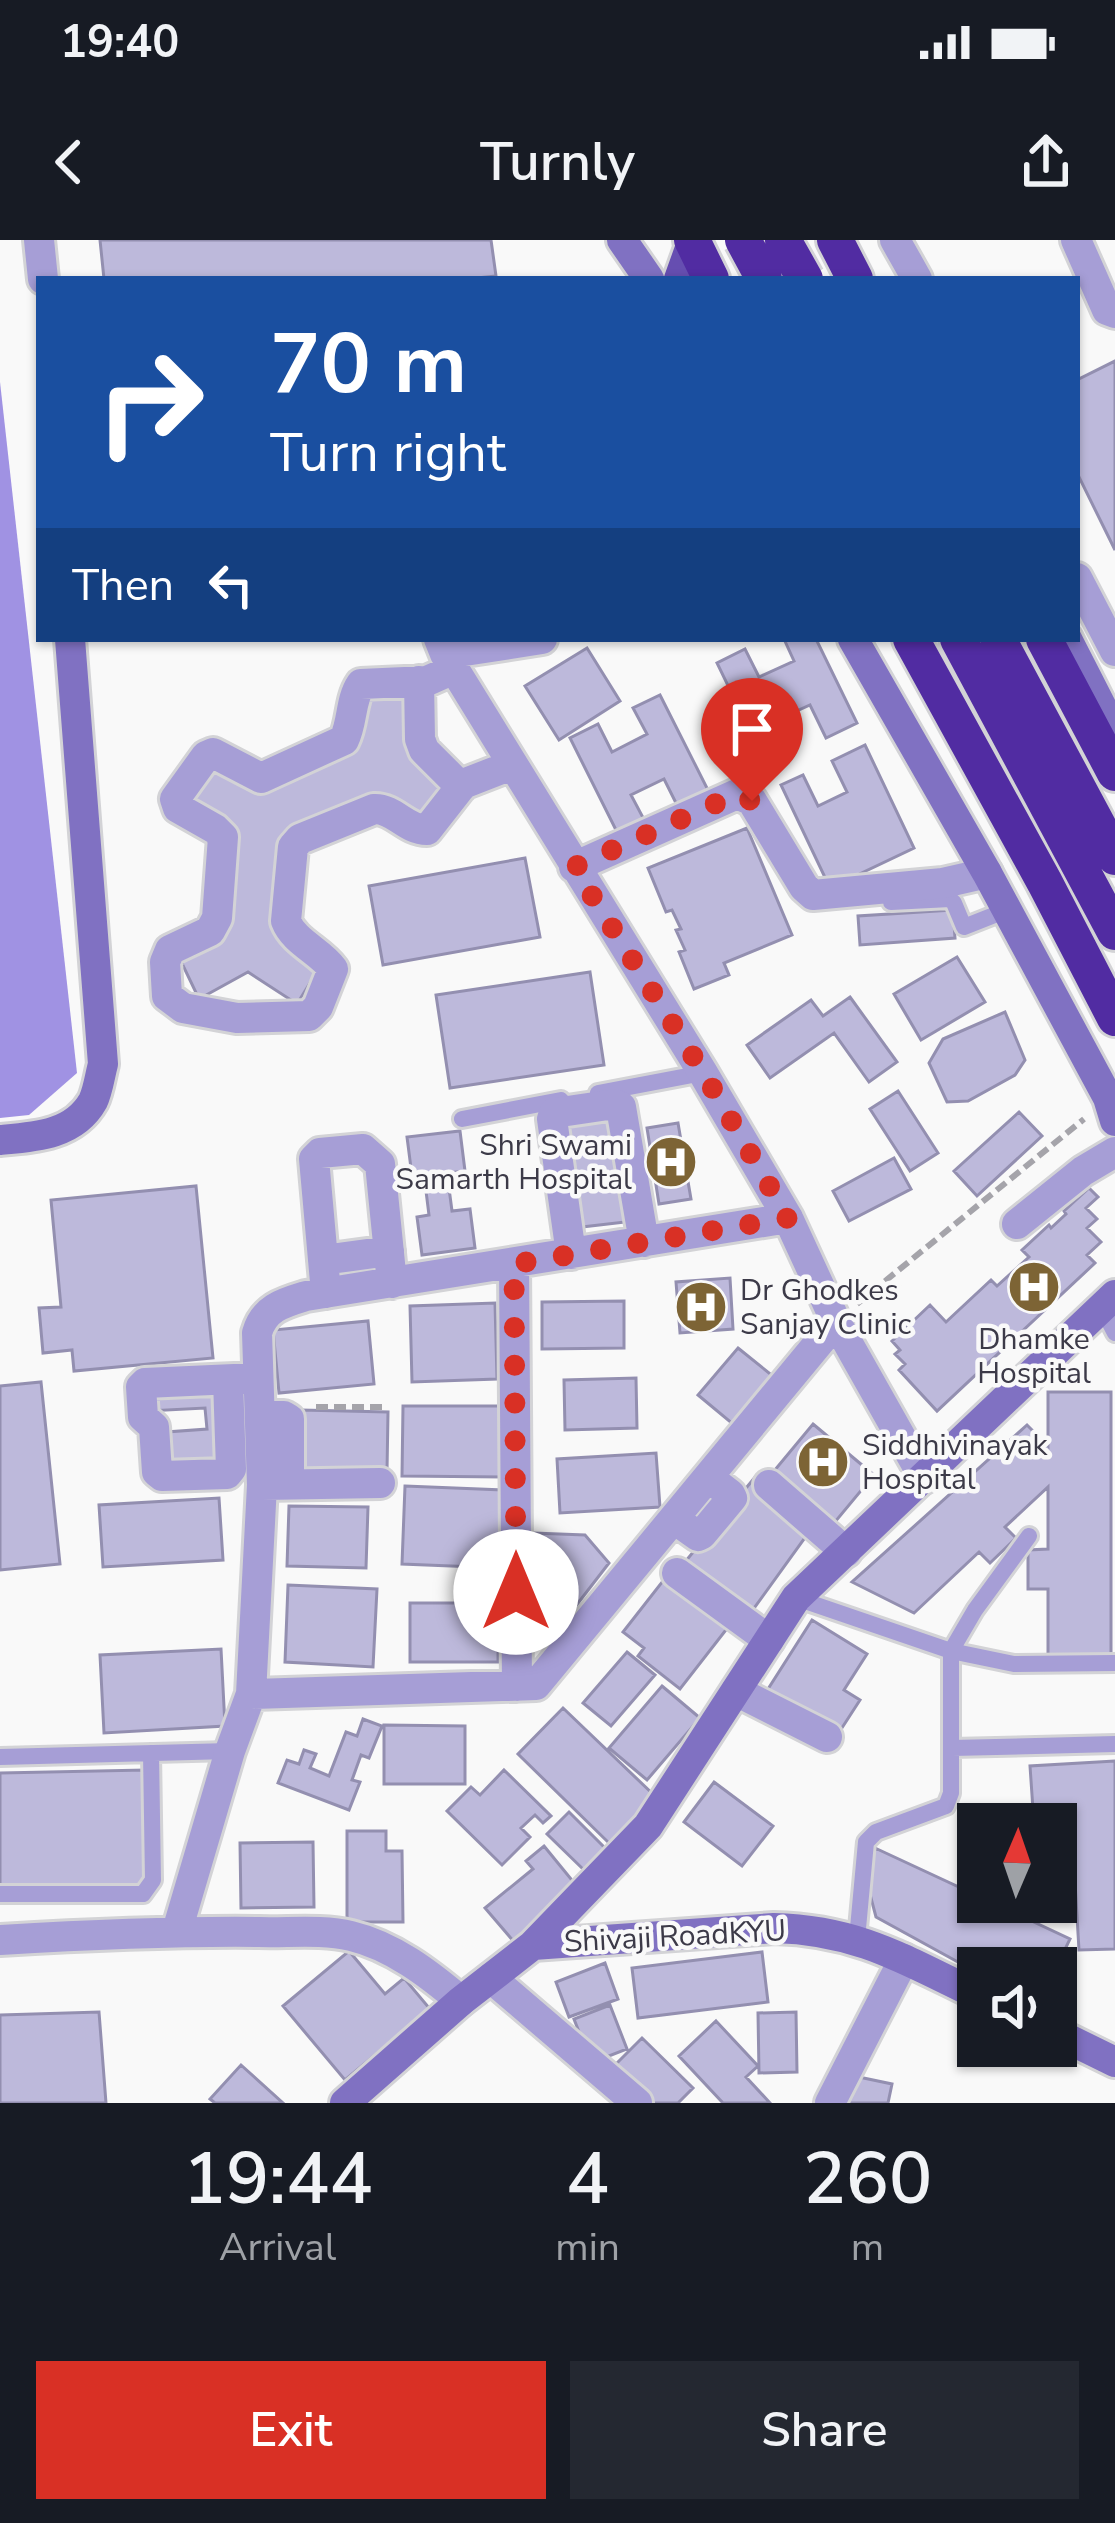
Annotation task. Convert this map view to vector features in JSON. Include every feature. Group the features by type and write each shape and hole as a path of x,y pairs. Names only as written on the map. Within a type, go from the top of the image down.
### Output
{"highway":[{"path":"692,240 710,276"},
{"path":"743,240 762,276"},
{"path":"783,240 803,276"},
{"path":"832,241 853,276"},
{"path":"913,642 1115,1018"},
{"path":"960,642 1115,932"},
{"path":"1000,642 1115,857"},
{"path":"1046,642 1115,773"}],"main road":[{"path":"680,276 692,240"},
{"path":"756,276 832,241"}],"street":[{"path":"39,240 43,276"},
{"path":"622,240 647,276"},
{"path":"895,240 915,276"},
{"path":"1076,240 1107,310 1115,313"},
{"path":"1080,582 1106,613 1115,651"},
{"path":"0,1140 44,1136 75,1123 94,1100 103,1064 70,642"},
{"path":"512,764 460,787 427,830 417,830 384,808 374,809 300,839 293,847 286,921 290,931 333,969 318,1007 309,1016 237,1018 183,1008 167,996 164,962 170,950 210,931 217,918 223,837 178,808 176,799 206,756 213,753 261,778 344,740 361,684 427,681 446,654 523,642"},
{"path":"855,642 987,873 1112,1110"},
{"path":"1069,642 1115,733"},
{"path":"446,654 788,1218 836,1322 924,1478"},
{"path":"419,681 424,750 460,787"},
{"path":"574,867 737,794 752,801 804,887 814,895 943,883 987,873"},
{"path":"569,1245 554,1114 615,1104 621,1107 642,1233"},
{"path":"326,1293 314,1159 320,1153 364,1148 380,1164 392,1283"},
{"path":"1017,1224 1083,1171 1115,1152"},
{"path":"177,1931 251,1694 275,1484 274,1417 243,1379 261,1319 278,1305 326,1293 514,1264 569,1245 788,1218"},
{"path":"323,1259 389,1250"},
{"path":"514,1264 517,1686"},
{"path":"533,1945 648,1826 796,1598 1111,1312"},
{"path":"251,1694 536,1685 719,1484 836,1322"},
{"path":"275,1484 380,1483"},
{"path":"719,1484 732,1498 698,1536 719,1484"},
{"path":"719,1484 846,1552"},
{"path":"677,1573 769,1640"},
{"path":"736,1690 827,1738"},
{"name":"Shivaji RoadKYU","path":"345,2103 533,1945 807,1929 857,1939 957,1985"},
{"path":"0,1940 177,1931 335,1933 370,1942 428,1973 461,2002"},
{"path":"830,2103 904,1959"},
{"path":"491,1978 637,2103"},
{"path":"1077,2043 1115,2062"}],"lane":[{"path":"860,904 950,899 964,927 1007,910"},
{"path":"462,1119 703,1072"},
{"path":"857,1939 866,1842 877,1832 946,1806 951,1793 951,1651 1029,1536"},
{"path":"796,1598 951,1651 1014,1664 1115,1663"},
{"path":"952,1748 1115,1744"},
{"path":"0,1757 230,1751"},
{"path":"0,1894 143,1894 153,1880 152,1753"}],"path":[{"path":"836,1322 1112,1110"},
{"path":"274,1417 301,1406 385,1407"}],"shaded area":[{"path":"0,382 77,1073 29,1115 0,1118"}],"building":[{"path":"100,240 491,240 496,276 104,276"},
{"path":"1115,361 1115,550 1080,479 1080,378"},
{"path":"785,642 817,642 857,723 826,738 810,705 777,720 793,753 767,766 717,663 745,649 759,677 794,661"},
{"path":"587,648 620,701 559,740 525,686"},
{"path":"363,691 414,694 409,754 452,784 423,826 375,794 287,838 277,933 321,965 297,1004 248,972 199,999 177,953 226,932 232,831 185,804 211,760 264,791 359,745"},
{"path":"660,695 711,796 680,811 664,779 631,795 648,827 621,840 570,738 598,724 612,752 647,734 633,708"},
{"path":"865,745 914,848 830,888 781,785 803,775 818,806 847,792 832,761"},
{"path":"747,828 792,935 724,963 729,975 694,989 679,952 685,950 676,930 681,929 672,910 666,912 648,868"},
{"path":"525,858 540,937 383,965 369,886"},
{"path":"953,910 955,938 860,945 858,916"},
{"path":"957,957 985,1002 921,1040 894,994"},
{"path":"590,972 604,1065 450,1088 436,995"},
{"path":"850,997 897,1062 869,1082 834,1033 770,1078 747,1045 811,1000 823,1016"},
{"path":"1005,1012 1025,1060 1015,1075 968,1101 947,1102 929,1063 943,1039"},
{"path":"898,1091 938,1153 910,1171 870,1109"},
{"path":"617,1109 634,1221 573,1228 557,1119"},
{"path":"1019,1112 1042,1136 977,1196 954,1171"},
{"path":"678,1123 691,1199 659,1204 647,1128"},
{"path":"460,1131 465,1171 447,1173 452,1211 470,1209 475,1248 422,1255 417,1217 429,1215 424,1175 412,1176 407,1137"},
{"path":"894,1158 911,1189 849,1221 833,1191"},
{"path":"196,1186 213,1358 74,1371 72,1350 43,1353 39,1308 61,1307 51,1200"},
{"path":"1089,1188 1098,1197 1086,1208 1097,1219 1087,1228 1101,1242 1087,1255 1095,1263 937,1411 899,1370 905,1364 895,1354 900,1350 892,1341 930,1305 946,1322 991,1280 997,1286 1029,1257 1022,1250"},
{"path":"730,1278 733,1329 680,1333 676,1282"},
{"path":"624,1301 624,1348 542,1349 542,1302"},
{"path":"495,1303 497,1379 412,1382 410,1306"},
{"path":"368,1321 374,1384 279,1393 273,1330"},
{"path":"738,1348 774,1377 734,1425 698,1395"},
{"path":"636,1378 637,1428 565,1430 564,1380"},
{"path":"41,1382 60,1564 0,1570 0,1386"},
{"path":"223,1384 228,1469 170,1473 167,1432 207,1429 205,1408 148,1411 147,1389"},
{"path":"1048,1392 1111,1392 1111,1657 1048,1657 1048,1589 1028,1589 1028,1550 1048,1549 1048,1487 1005,1527 1016,1538 990,1563 979,1552 914,1613 852,1582 1027,1425 1048,1446"},
{"path":"403,1406 503,1406 503,1477 402,1476"},
{"path":"300,1410 388,1412 387,1472 299,1471"},
{"path":"813,1424 874,1475 835,1522 774,1471"},
{"path":"656,1453 660,1507 560,1513 557,1459"},
{"path":"756,1476 812,1528 747,1618 680,1568"},
{"path":"405,1486 503,1490 500,1568 402,1564"},
{"path":"219,1498 223,1560 103,1567 99,1505"},
{"path":"289,1506 368,1507 366,1568 287,1566"},
{"path":"533,1533 585,1535 609,1563 548,1642 524,1630"},
{"path":"666,1577 729,1626 680,1689 638,1656 644,1648 623,1632"},
{"path":"288,1585 377,1589 373,1667 285,1662"},
{"path":"410,1603 498,1603 498,1662 410,1662"},
{"path":"812,1620 867,1654 844,1690 860,1700 838,1734 768,1689"},
{"path":"221,1649 225,1726 104,1733 100,1655"},
{"path":"627,1652 655,1675 611,1726 583,1703"},
{"path":"662,1686 700,1718 647,1780 609,1748"},
{"path":"563,1708 657,1798 611,1845 518,1754"},
{"path":"363,1719 382,1726 369,1758 361,1755 352,1780 360,1782 349,1810 278,1783 287,1760 299,1764 304,1750 316,1754 310,1768 329,1776 346,1732 357,1736"},
{"path":"384,1725 465,1726 465,1784 384,1784"},
{"path":"1115,1761 1115,1949 1079,1950 1077,1803 1033,1803 1030,1766"},
{"path":"145,1770 144,1885 0,1888 0,1773"},
{"path":"504,1770 551,1816 543,1823 535,1815 521,1828 530,1837 502,1865 447,1811 471,1787 480,1795"},
{"path":"714,1782 773,1826 742,1866 684,1822"},
{"path":"569,1812 608,1851 586,1872 547,1834"},
{"path":"347,1831 386,1831 386,1851 402,1851 403,1922 347,1922"},
{"path":"313,1842 314,1907 241,1908 240,1843"},
{"path":"544,1846 580,1890 515,1943 485,1908 533,1869 526,1861"},
{"path":"875,1848 957,1886 957,1923 1036,1923 1070,1939 1066,1947 957,1947 957,1961 876,1917 867,1883"},
{"path":"349,1951 385,1994 404,1978 430,2009 345,2080 283,2006"},
{"path":"762,1952 768,2002 638,2018 632,1968"},
{"path":"605,1963 618,1999 569,2017 556,1982"},
{"path":"610,2005 627,2049 591,2063 574,2019"},
{"path":"99,2012 106,2103 0,2103 0,2015"},
{"path":"796,2012 797,2072 759,2073 758,2013"},
{"path":"716,2021 758,2066 746,2077 770,2103 723,2103 679,2056"},
{"path":"642,2038 693,2088 678,2103 640,2103 609,2071"},
{"path":"241,2065 283,2103 215,2103 210,2099"},
{"path":"854,2076 892,2084 888,2103 848,2103"}],"place":[{"name":"Shri Swami Samarth Hospital","path":"671,1162"},
{"name":"Dhamke Hospital","path":"1034,1287"},
{"name":"Dr Ghodkes Sanjay Clinic","path":"701,1307"},
{"name":"Siddhivinayak Hospital","path":"823,1462"}],"route":[{"path":"516,1592 514,1264 788,1218 574,867 737,794 752,801"}]}
